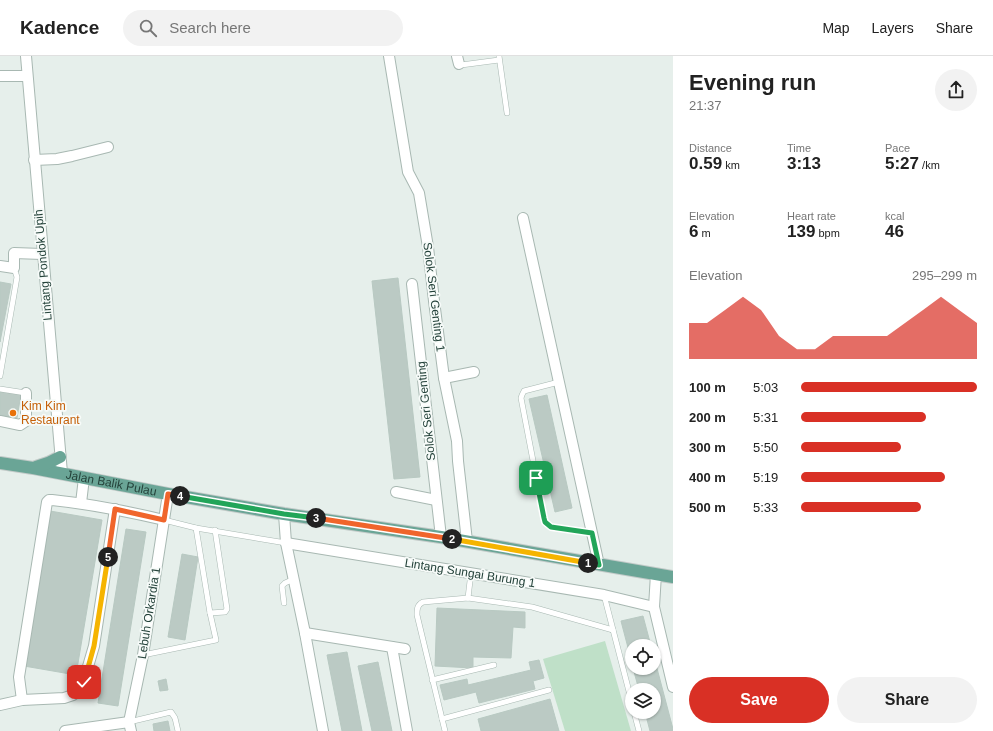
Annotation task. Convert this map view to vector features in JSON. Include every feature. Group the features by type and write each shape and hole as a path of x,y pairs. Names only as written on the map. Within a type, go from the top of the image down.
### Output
{"main road":[{"path":"33,468 48,464 60,457"},
{"name":"Jalan Balik Pulau","path":"0,462 168,494 284,514 467,541 673,577"}],"street":[{"name":"Lintang Pondok Upih","path":"26,56 62,473"},
{"name":"Solok Seri Genting 1","path":"389,56 408,172 419,193 428,247 444,378 457,441 467,541"},
{"path":"0,76 27,76"},
{"path":"34,160 72,156 108,147"},
{"path":"523,218 599,565"},
{"path":"0,266 14,268 14,253 42,254"},
{"name":"Solok Seri Genting","path":"412,284 440,537"},
{"path":"444,378 474,372"},
{"path":"0,421 20,425 25,422 26,393"},
{"path":"81,503 84,478"},
{"path":"396,492 436,500"},
{"name":"Lebuh Orkardia 1","path":"130,726 143,656 168,494"},
{"path":"22,700 19,677 49,500 81,503 164,520"},
{"path":"0,705 22,700 64,698 73,695 82,687 94,646 115,509"},
{"path":"284,514 286,543 305,633 323,731"},
{"name":"Lintang Sungai Burung 1","path":"286,543 604,595 654,607"},
{"path":"656,574 654,607 673,687"},
{"path":"305,633 405,649"},
{"path":"392,647 407,731"},
{"path":"65,731 130,726"}],"lane":[{"path":"458,60 461,66 499,58 507,113"},
{"path":"0,376 17,277 14,268"},
{"path":"559,382 524,391 522,395 544,518 545,522 551,527 592,533"},
{"path":"0,389 26,393"},
{"path":"164,520 196,528 286,543"},
{"path":"143,656 216,640 196,528"},
{"path":"210,613 225,612 227,609 215,530"},
{"path":"468,598 472,573"},
{"path":"284,603 282,586 294,579"},
{"path":"604,595 627,683"},
{"path":"445,731 417,615 416,609 423,602 468,598 532,607 613,630"},
{"path":"432,680 494,665"},
{"path":"442,718 549,690"},
{"path":"130,726 171,712 175,718 178,731"},
{"path":"636,719 639,731"}],"green space":[{"path":"605,641 625,710 625,719 628,719 631,731 565,731 543,659"}],"building":[{"path":"398,278 420,477 394,479 372,281"},
{"path":"0,282 11,284 0,342"},
{"path":"0,390 21,394 17,418 0,415"},
{"path":"547,395 572,508 555,512 529,399"},
{"path":"50,511 102,520 76,675 24,666"},
{"path":"126,529 146,532 118,706 98,703"},
{"path":"182,554 198,557 185,640 168,637"},
{"path":"437,608 525,612 525,628 513,627 511,658 473,657 473,668 435,666"},
{"path":"643,616 649,639 626,639 621,621"},
{"path":"347,652 362,731 342,731 327,655"},
{"path":"539,660 544,678 533,681 535,689 479,703 476,692 444,700 440,685 467,679 468,685 531,670 529,662"},
{"path":"378,662 392,731 372,731 358,666"},
{"path":"635,675 659,675 661,683 637,683"},
{"path":"166,679 168,690 160,691 158,681"},
{"path":"661,684 673,731 650,731 647,719 661,719"},
{"path":"550,699 559,731 481,731 478,719"},
{"path":"168,721 170,731 154,731 153,724"}],"place":[{"name":"Kim Kim Restaurant","path":"13,413"}],"route":[{"path":"84,682 94,646 115,509 164,520 168,494 284,514 320,518 440,537 599,565 592,533 551,527 545,522 536,478"}]}
